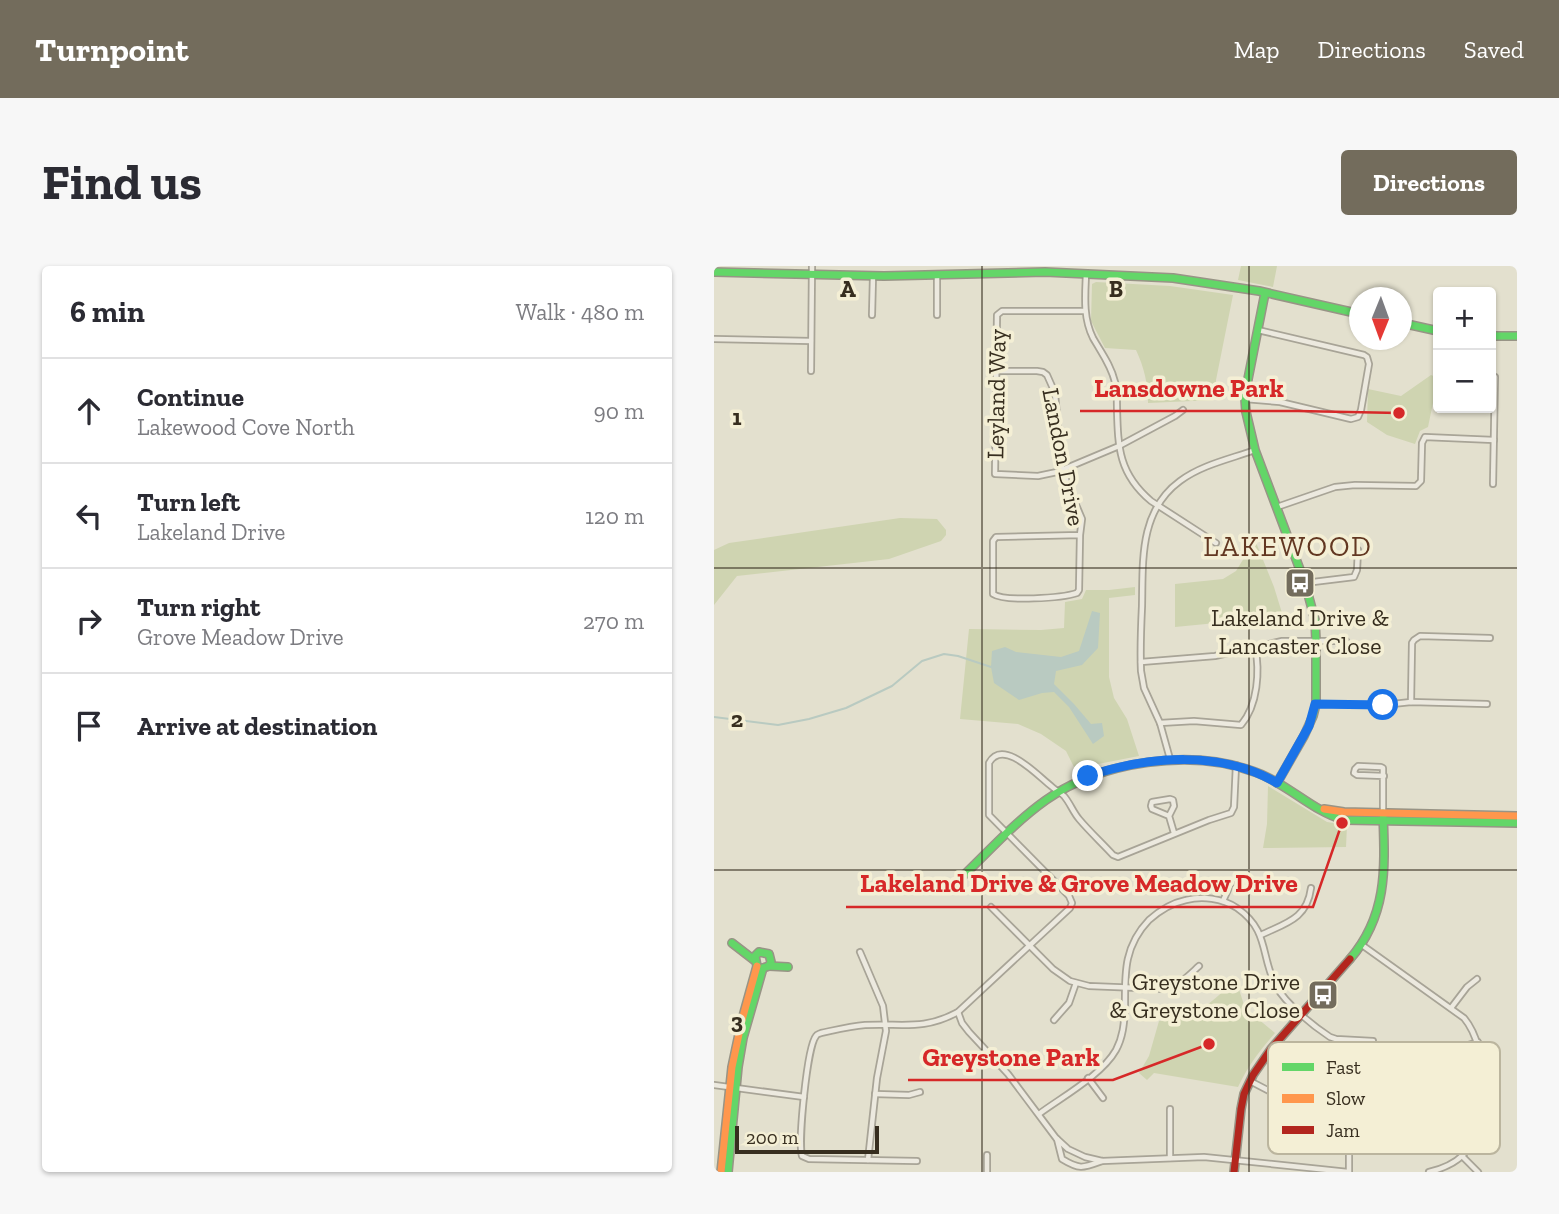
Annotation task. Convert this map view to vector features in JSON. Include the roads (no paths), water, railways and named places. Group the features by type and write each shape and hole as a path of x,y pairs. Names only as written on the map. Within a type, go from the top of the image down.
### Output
{"street":[{"path":"714,272 812,270 873,275 1035,272 1173,278 1265,292 1349,311"},
{"path":"811,371 812,270"},
{"path":"1086,273 1085,311 1092,336 1107,360 1115,382 1119,446 1126,469 1142,493 1216,543"},
{"path":"872,315 873,275"},
{"path":"937,275 937,315"},
{"path":"1265,292 1245,399 1248,423 1255,450 1306,583 1315,620 1316,641 1315,704 1309,726 1277,783"},
{"name":"Leyland Way","path":"1085,311 999,313 996,320 995,474 1038,476 1063,470 1119,446 1182,410"},
{"path":"1412,325 1433,330"},
{"path":"1245,399 1280,402 1354,419 1361,410 1369,364 1364,355 1257,330"},
{"path":"1496,335 1517,336"},
{"path":"714,340 811,341"},
{"name":"Landon Drive","path":"996,371 1037,371 1047,375 1055,393 1063,470 1082,519 1078,592 1073,595 1036,598 993,594 993,541 996,537 1080,535"},
{"path":"1493,484 1494,413"},
{"path":"1277,507 1335,486 1416,486 1421,481 1422,443 1425,438 1494,440"},
{"path":"1170,760 1160,723 1144,688 1141,662 1143,552 1148,526 1158,506 1172,487 1181,480 1197,471 1255,450"},
{"path":"1306,583 1354,577 1358,550"},
{"path":"1411,702 1413,640 1420,636 1490,638"},
{"path":"1141,662 1215,656 1282,641 1346,641"},
{"path":"1160,723 1194,721 1241,726 1255,694 1255,646"},
{"path":"1315,704 1487,704"},
{"path":"917,1160 808,1159 802,1156 804,1097 809,1064 818,1034 860,1025 925,1025 958,1012 1070,908 1072,903 1069,896 992,818 989,811 989,763 993,756 1001,754 1014,757 1027,764 1063,795 1081,821 1115,856 1124,856 1174,833 1231,813 1234,807 1236,765"},
{"path":"963,876 1028,814 1079,780 1099,773 1170,760 1187,759 1236,765 1255,771 1330,816 1344,820 1517,816"},
{"path":"1277,1042 1362,945 1370,930 1381,894 1384,776 1384,770 1381,767 1354,768 1357,775 1384,776"},
{"path":"1169,816 1152,809 1152,802 1173,800 1174,806 1169,816 1174,833"},
{"path":"1383,817 1517,823"},
{"path":"1223,901 1231,883"},
{"path":"1261,935 1297,917 1306,906 1311,888"},
{"path":"1038,1114 1108,1062 1120,1041 1124,1022 1127,959 1130,949 1140,931 1156,914 1187,899 1206,898 1233,905 1247,916 1261,935 1276,987 1284,998 1330,1037 1373,1041"},
{"path":"990,907 1053,969 1076,984 1170,988 1182,982 1199,966"},
{"path":"721,1172 732,1086 762,962 732,943"},
{"path":"1362,945 1451,1008 1468,1023 1478,1042"},
{"path":"860,952 883,1006 886,1025 868,1160"},
{"path":"1451,1008 1467,987 1477,979"},
{"path":"1054,1020 1069,1003 1076,984"},
{"path":"958,1012 968,1032 1008,1074 1056,1138 1068,1149 1085,1157 1102,1161 1203,1157 1348,1172 1348,1154"},
{"path":"1234,1172 1241,1110 1250,1081 1268,1053"},
{"path":"1088,1078 1103,1098"},
{"path":"1250,1081 1268,1090"},
{"path":"714,1085 804,1097"},
{"path":"728,1172 732,1086"},
{"path":"875,1094 909,1095 920,1092"},
{"path":"1170,1109 1170,1158"},
{"path":"1056,1138 1062,1158 1076,1168 1102,1161"},
{"path":"987,1155 987,1172"},
{"path":"1429,1172 1462,1156 1478,1172"}],"waterway":[{"path":"714,717 778,725 809,719 846,708 892,686 922,661 944,654 991,667"}],"place":[{"name":"Lansdowne Park","path":"1399,413"},
{"name":"Lakeland Drive & Lancaster Close","path":"1300,583"},
{"name":"Lakeland Drive & Grove Meadow Drive","path":"1342,823"},
{"name":"Greystone Drive & Greystone Close","path":"1323,995"},
{"name":"Greystone Park","path":"1209,1044"}],"district":[{"name":"LAKEWOOD","path":"1288,546"}]}
